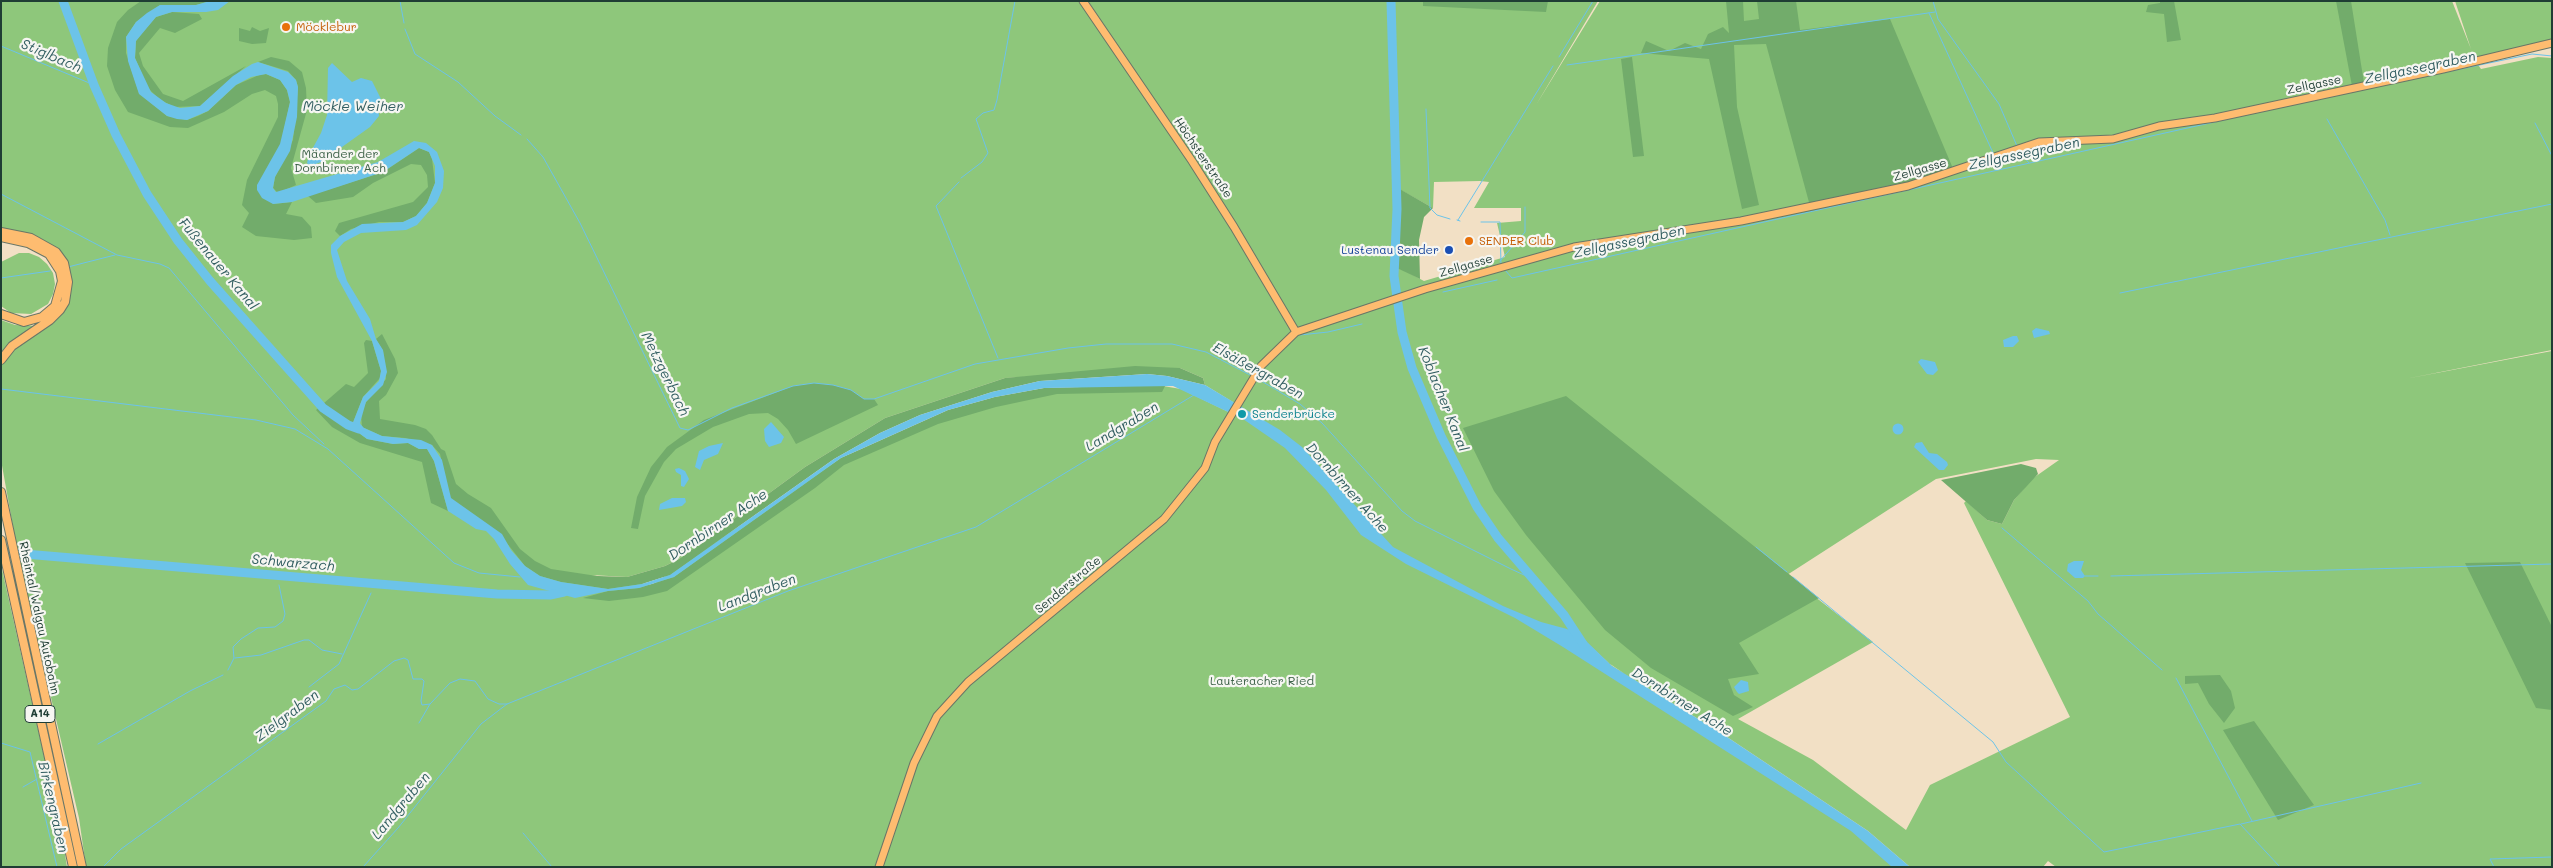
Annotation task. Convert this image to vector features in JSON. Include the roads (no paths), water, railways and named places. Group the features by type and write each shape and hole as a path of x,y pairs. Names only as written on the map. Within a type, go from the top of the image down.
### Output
{"highway":[{"path":"1,232 31,238 56,252 64,262 68,282 64,302 57,308 34,320 14,320 1,314"},
{"path":"1,238 40,248 56,262 62,281 57,308 50,320 12,346 1,360"},
{"name":"Rheintal/Walgau Autobahn","path":"1,492 82,867"},
{"name":"Rheintal/Walgau Autobahn","path":"2,543 73,867"}],"main road":[{"name":"Höchsterstraße","path":"1083,1 1196,168 1296,332"},
{"name":"Zellgasse","path":"1296,332 1413,293 1574,247 1741,221 1908,186 2039,142 2113,139 2159,126 2215,118 2444,70 2552,43"},
{"name":"Senderstraße","path":"879,867 914,762 937,716 968,682 1164,519 1203,472 1221,432 1256,373 1289,337 1296,332"}],"water":[{"path":"210,1 230,1 218,10 172,12 156,17 136,41 135,58 151,92 166,103 180,108 200,106 233,76 258,62 288,72 296,80 298,87 297,117 290,151 275,177 273,188 276,192 378,162 414,141 426,143 437,152 444,171 443,188 437,202 417,225 406,230 361,233 344,242 337,250 347,281 370,319 376,339 383,350 387,372 383,385 366,402 360,423 362,427 382,436 421,440 432,445 442,460 451,498 502,534 511,550 525,566 540,576 561,582 608,589 642,584 670,575 834,459 880,433 920,415 992,392 1040,381 1147,374 1167,376 1205,385 1280,430 1302,447 1393,547 1503,606 1541,622 1567,629 1583,638 1612,666 1721,733 1868,831 1910,867 1892,867 1851,831 1563,647 1515,618 1406,564 1361,535 1326,490 1285,448 1243,419 1173,386 1044,388 995,397 948,410 841,458 674,577 639,588 608,591 575,598 528,585 486,531 476,529 448,511 434,461 427,449 419,449 408,443 393,444 367,439 348,425 352,425 363,397 379,381 381,371 372,341 337,277 331,245 340,236 362,224 403,222 416,216 427,203 435,183 435,166 429,152 419,148 383,172 292,202 273,204 262,198 257,190 257,185 280,144 290,102 287,90 280,80 266,74 251,77 236,85 208,111 187,120 177,119 167,116 139,94 128,61 126,37 136,22 147,13 160,5 196,5"},
{"name":"Möckle Weiher","path":"332,63 352,82 361,78 372,81 381,99 378,103 379,116 370,127 321,162 310,166 307,163 309,155 321,133 327,115 328,68"},
{"path":"2036,328 2049,331 2050,334 2034,338 2032,331"},
{"path":"2017,336 2019,341 2013,347 2004,347 2003,340"},
{"path":"1921,359 1935,362 1938,370 1933,375 1927,374 1918,362"},
{"path":"771,422 784,437 781,443 769,447 765,441 764,429"},
{"path":"1898,423 1904,429 1898,435 1892,429"},
{"path":"1922,442 1929,453 1937,454 1947,462 1948,465 1944,470 1939,470 1914,447 1916,443"},
{"path":"723,443 718,454 704,460 700,470 695,467 699,451 709,446"},
{"path":"679,468 685,471 689,479 684,487 681,486 681,475 675,469"},
{"path":"672,498 685,498 686,502 682,506 659,510 660,504"},
{"path":"2074,561 2084,561 2081,570 2085,576 2083,578 2075,578 2067,571 2068,564"},
{"path":"1741,680 1748,682 1749,691 1739,694 1734,687"}],"waterway":[{"name":"Fußenauer Kanal","path":"63,1 94,85 116,135 147,194 178,241 210,281 323,408 348,425 359,429"},
{"name":"Metzgerbach","path":"400,1 404,23"},
{"name":"Elsäßergraben","path":"961,178 982,162 988,153 976,119 983,113 994,110 1015,1"},
{"name":"Koblacher Kanal","path":"1391,1 1397,209 1394,276 1402,332 1412,368 1441,436 1477,507 1498,538 1564,615 1583,644"},
{"path":"1559,57 1593,1"},
{"path":"1933,1 1938,19 1999,104 2017,146"},
{"path":"1567,65 1935,12"},
{"path":"1929,13 1994,155"},
{"name":"Metzgerbach","path":"405,29 415,54 458,82 495,116 521,135"},
{"name":"Stiglbach","path":"1,46 94,85"},
{"name":"Zellgassegraben","path":"1505,270 1512,278 2318,99 2532,54 2552,56"},
{"path":"1458,220 1553,66"},
{"name":"Landgraben","path":"1426,109 1430,208 1437,215 1450,219"},
{"path":"2327,119 2385,220 2390,235"},
{"path":"2535,123 2552,156"},
{"name":"Metzgerbach","path":"527,139 543,157 580,223 680,428 688,430 732,408 793,386 814,383 833,385 851,390 864,399 874,399 975,364 1068,348 1106,344 1172,344 1206,352 1252,376"},
{"path":"2020,152 2029,163"},
{"name":"Elsäßergraben","path":"959,182 936,206 998,358"},
{"path":"1,194 117,255 160,264 169,268 293,415 324,444"},
{"path":"2120,293 2552,204"},
{"path":"1500,261 1525,232 1525,207"},
{"name":"Landgraben","path":"1481,222 1500,222 1501,264"},
{"path":"68,267 115,255"},
{"path":"1,278 50,271"},
{"path":"1443,292 1497,280"},
{"path":"1300,335 1328,332 1362,324"},
{"name":"Elsäßergraben","path":"1258,379 1300,404 1322,423 1402,511 1415,521 1511,569 1524,575 1528,574"},
{"path":"1,389 256,420 295,429 328,449 454,563 479,573 520,577"},
{"name":"Landgraben","path":"363,867 398,828 481,724 507,704 788,591 976,527 1194,395"},
{"path":"2002,528 2088,601 2098,614 2162,670"},
{"path":"1756,547 1787,572"},
{"name":"Schwarzach","path":"1,552 497,594 550,595 564,592"},
{"path":"2111,576 2552,564"},
{"path":"2085,576 2098,576"},
{"path":"1793,577 1993,742 2006,762 2104,852 2240,824 2280,867"},
{"name":"Schwarzach","path":"374,587 376,583"},
{"path":"228,670 234,658 233,647 241,639 258,628 275,627 283,621 285,614 279,585"},
{"path":"309,687 339,664 371,593"},
{"path":"235,658 261,655 304,640 309,640 322,650 342,654"},
{"name":"Zielgraben","path":"103,867 121,849 326,701 334,689 345,685 352,690 358,689 394,661 404,658 408,660 413,679 422,679 424,681 422,705 430,704 450,683 460,679 475,681 488,699 499,704 507,704"},
{"path":"98,744 190,691 223,675"},
{"path":"2176,678 2252,821"},
{"path":"419,723 430,704"},
{"name":"Birkengraben","path":"1,743 30,752 57,867"},
{"path":"23,787 37,779"},
{"path":"2241,824 2421,783"},
{"path":"523,833 552,867"},
{"path":"2494,867 2490,859 2552,857"}],"place":[{"name":"Möcklebur","path":"286,27"},
{"name":"SENDER Club","path":"1469,241"},
{"name":"Lustenau Sender","path":"1449,250"},
{"name":"Senderbrücke","path":"1242,414"}],"park label":[{"name":"Mäander der Dornbirner Ach","path":"340,161"},
{"name":"Lauteracher Ried","path":"1262,681"}],"water label":[{"name":"Dornbirner Ache","path":"1347,488"},
{"name":"Dornbirner Ache","path":"718,525"},
{"name":"Dornbirner Ache","path":"1682,702"}]}
